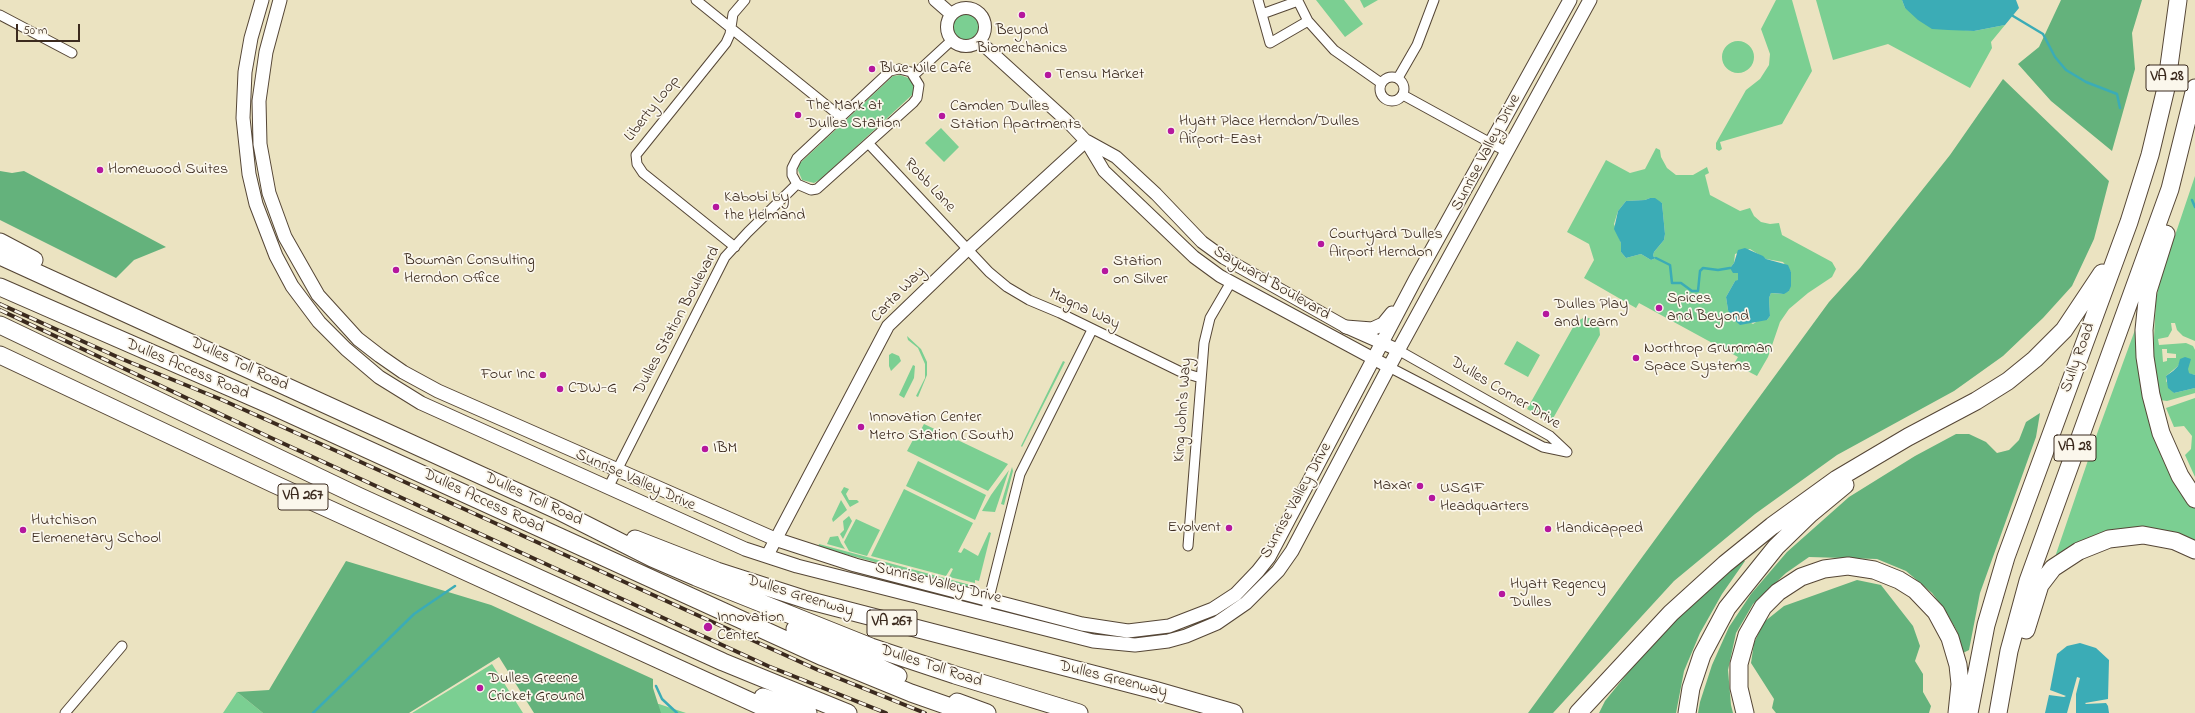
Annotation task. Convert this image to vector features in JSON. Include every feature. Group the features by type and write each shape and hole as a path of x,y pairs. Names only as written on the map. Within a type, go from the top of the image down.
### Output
{"highway":[{"name":"Sully Road","path":"1969,713 1986,624 2006,557 2136,201 2157,128 2170,64 2178,0"},
{"name":"Sully Road","path":"1998,713 2009,651 2032,566 2170,188 2195,88"},
{"path":"2170,188 2165,238 2148,291 2144,330 2145,357 2151,395 2162,433 2180,476 2195,499"},
{"path":"0,242 155,327"},
{"path":"1687,713 1698,666 1712,632 1735,596 1766,559 1810,514 1846,485 2008,381 2050,345 2076,314 2121,244"},
{"name":"Dulles Toll Road","path":"0,256 557,510 652,558 763,605 871,647 955,675 1079,713"},
{"name":"Dulles Access Road","path":"0,287 268,404 823,657 896,687 968,713"},
{"path":"0,325 372,502 723,662 848,713"},
{"name":"VA 267","path":"0,355 63,386 776,713"},
{"path":"0,366 63,386"},
{"path":"1578,713 1671,613 1755,539 1802,503 1842,476 1908,437 1956,413"},
{"name":"Dulles Greenway","path":"557,510 776,591 837,609 1154,690 1234,713"},
{"path":"2010,713 2021,650 2034,601 2040,585 2053,568 2079,551 2109,539 2120,537 2143,535 2160,537 2175,541 2195,550"},
{"path":"652,558 702,587 925,688 987,713"},
{"path":"1745,713 1739,688 1739,664 1747,635 1763,607 1778,592 1801,577 1824,569 1848,566 1874,570 1899,580 1915,590 1936,612 1950,638 1958,666 1960,684 1957,713"},
{"path":"545,607 610,628 741,688 808,713"}],"main road":[{"name":"Sunrise Valley Drive","path":"262,0 251,38 245,72 243,118 245,142 256,204 276,256 292,286 319,322 346,349 378,377 421,403 711,534 767,556 797,566 1093,641 1135,645 1152,644 1186,636 1227,617 1257,594 1285,561 1398,350 1590,0"},
{"name":"Sunrise Valley Drive","path":"280,0 262,77 259,125 261,147 270,194 285,237 318,295 358,339 403,372 438,391 775,539 855,565 989,600 1095,627 1128,631 1148,630 1176,624 1200,615 1225,602 1248,583 1269,557 1415,280 1570,0"},
{"path":"1346,327 1372,330 1383,324 1415,280"}],"street":[{"path":"696,0 841,117"},
{"name":"Liberty Loop","path":"735,247 643,173 636,159 638,149 726,43 733,30 733,14 745,0"},
{"path":"935,0 951,14"},
{"path":"1258,0 1270,43 1308,21"},
{"path":"1398,78 1418,45 1434,0"},
{"path":"1262,14 1298,1 1308,21 1334,50 1382,83"},
{"path":"969,7 980,13 985,24 983,36 979,41 968,46 956,44 948,35 946,24 951,14 956,10 969,7"},
{"path":"0,15 72,53"},
{"path":"914,75 952,40"},
{"name":"Sayward Boulevard","path":"979,41 1055,109 1086,141 1104,171 1194,257 1231,282 1389,367"},
{"path":"899,69 906,70 914,75 919,85 917,98 869,144 818,188 811,190 802,188 797,184 792,175 794,162 890,71 899,69"},
{"path":"1387,78 1398,78 1404,88 1403,95 1397,100 1386,100 1381,94 1382,83 1387,78"},
{"path":"1403,95 1507,152"},
{"name":"Sayward Boulevard","path":"1086,141 1116,157 1212,250 1346,327 1398,350"},
{"name":"Carta Way","path":"767,556 888,326 968,249 1086,141"},
{"name":"Robb Lane","path":"869,144 968,249"},
{"name":"Dulles Station Boulevard","path":"608,488 725,257 797,184"},
{"name":"Magna Way","path":"968,249 989,272 1007,287 1029,300 1060,313 1092,330 1181,372 1201,378"},
{"name":"King John's Way","path":"1188,546 1206,330 1210,318 1231,282"},
{"path":"985,614 1020,474 1092,330"},
{"name":"Dulles Corner Drive","path":"1389,367 1543,447 1567,452 1550,436 1398,350"},
{"path":"65,713 122,646"}],"green space":[{"path":"1316,0 1344,0 1363,24 1345,37"},
{"path":"1360,0 1378,0 1364,8"},
{"path":"1776,0 1792,0 1812,71 1782,124 1720,142 1722,149 1719,151 1716,149 1716,143 1746,90 1760,79 1769,65 1770,54 1761,29"},
{"path":"1816,0 1902,0 1905,8 1963,30 1974,31 2005,25 1991,42 1992,48 1970,88 1888,44 1833,60"},
{"path":"2061,0 2142,0 2132,33 2135,69 2112,151 2051,101 2018,64 2039,47"},
{"path":"966,12 976,16 980,26 976,36 966,40 956,36 952,26 956,16"},
{"path":"1735,41 1741,41 1751,48 1754,57 1753,63 1747,70 1741,73 1735,73 1725,66 1722,60 1722,54 1729,44"},
{"path":"900,75 911,79 915,90 912,95 821,179 814,183 802,180 798,170 799,164 893,76"},
{"path":"2003,79 2109,181 2094,239 2072,286 2043,318 2003,356 1954,391 1837,455 1755,514 1674,581 1553,713 1528,713 1829,302 1860,268 1950,155"},
{"path":"941,128 959,147 944,162 925,143"},
{"path":"1656,148 1660,150 1661,157 1667,168 1676,175 1693,175 1707,167 1709,173 1705,175 1710,195 1740,211 1750,208 1754,216 1761,222 1770,224 1779,223 1782,235 1832,262 1836,269 1832,277 1808,293 1789,309 1780,322 1768,357 1757,376 1734,364 1738,357 1639,303 1636,308 1584,278 1594,260 1589,244 1567,232 1606,160 1630,173 1645,169","holes":["1650,198 1662,203 1665,234 1664,240 1654,252 1653,256 1656,258 1651,260 1641,254 1626,258 1621,252 1621,243 1614,224 1618,211 1626,201 1645,200","1750,249 1766,259 1783,262 1791,272 1789,291 1781,294 1771,293 1769,298 1770,316 1767,320 1759,320 1753,324 1728,310 1726,297 1735,281 1738,281 1738,273 1730,268 1734,263 1735,254"]},
{"path":"0,171 12,173 24,171 166,247 134,260 116,278 0,220"},
{"path":"2195,176 2195,341 2183,336 2177,330 2175,323 2171,323 2172,330 2168,337 2158,339 2159,345 2186,343 2193,346 2195,350 2195,375 2188,373 2181,359 2178,366 2166,376 2166,381 2174,393 2195,388 2195,393 2167,401 2160,400 2153,357 2156,299 2161,277","holes":["2162,349 2167,349 2167,353 2176,354 2176,358 2167,358 2167,361 2163,362"]},
{"path":"1585,317 1595,320 1599,325 1600,335 1551,422 1527,409 1576,322"},
{"path":"2139,319 2139,342 2195,508 2195,541 2163,530 2138,528 2055,557 2098,431"},
{"path":"907,336 921,349 927,362 927,375 918,397 916,396 925,378 925,364 918,348 908,340"},
{"path":"1517,341 1540,355 1528,377 1504,364"},
{"path":"892,353 899,356 901,361 891,371 889,366 889,355"},
{"path":"1063,361 1065,362 1022,447 1021,446"},
{"path":"913,365 915,366 914,378 904,398 899,395"},
{"path":"2195,398 2195,477 2185,455 2191,449 2192,436 2184,426 2174,427 2166,408"},
{"path":"2040,413 2036,437 1980,593 1969,650 1963,653 1957,631 1945,610 1932,593 1906,571 1877,559 1809,557 1786,573 1753,604 1736,633 1728,670 1733,713 1698,713 1712,665 1729,627 1751,594 1787,552 1849,497 1915,456 1956,434 1969,434 1986,442 1997,453 2009,450 2019,440 2026,422"},
{"path":"924,424 1008,464 988,491 907,451 914,438 908,434 910,431 918,435"},
{"path":"918,461 986,495 975,520 906,486"},
{"path":"1012,467 1013,471 1004,505 1001,504"},
{"path":"1009,470 995,512 982,511 991,495"},
{"path":"844,487 849,489 846,494 849,500 857,500 859,502 850,507 841,492"},
{"path":"904,489 973,523 958,552 961,553 964,548 978,556 989,532 991,533 979,581 975,580 975,583 949,577 953,569 951,568 946,576 871,556"},
{"path":"841,500 847,510 833,522 832,519"},
{"path":"849,516 852,521 843,539 840,534 844,530 843,521"},
{"path":"856,519 880,530 867,556 849,551 844,542"},
{"path":"838,536 845,549 827,544 830,537"},
{"path":"819,544 974,586 973,588 818,547"},
{"path":"1741,559 1745,561 1722,594 1700,633 1684,671 1676,713 1599,713 1605,701 1652,643"},
{"path":"346,561 491,605 653,679 653,688 661,713 534,713 499,657 409,713 263,713 237,692 269,690"},
{"path":"1857,580 1881,585 1913,626 1920,646 1915,661 1923,674 1923,692 1931,706 1929,713 1776,713 1772,708 1774,699 1751,663 1754,643 1764,622 1784,606"},
{"name":"Dulles Greene Cricket Ground","path":"492,664 523,713 412,713"},
{"path":"237,692 263,713 223,713"},
{"path":"647,703 659,704 686,713 632,713"}],"water":[{"path":"1902,0 2016,0 2019,8 2005,25 1974,31 1932,29 1918,20 1905,8"},
{"path":"1655,198 1662,203 1665,234 1664,240 1654,252 1653,256 1656,258 1651,260 1641,254 1626,258 1621,252 1621,243 1614,229 1618,211 1626,201 1645,200"},
{"path":"1745,248 1763,256 1766,259 1788,265 1791,272 1791,286 1789,291 1784,294 1771,293 1769,298 1770,316 1767,320 1740,325 1731,317 1728,310 1726,297 1735,281 1738,280 1738,273 1733,273 1730,268 1734,263 1738,250"},
{"path":"2185,357 2191,359 2188,369 2189,373 2195,375 2195,388 2174,393 2168,388 2166,376 2178,366 2180,359"},
{"path":"2080,643 2096,648 2109,660 2108,699 2085,703 2106,703 2109,713 2076,713 2076,694 2080,678 2077,677 2067,713 2045,713 2049,695 2066,696 2050,690 2057,654 2067,646"}],"waterway":[{"path":"2013,16 2043,34 2055,57 2066,70 2086,82 2117,94 2120,108"},
{"path":"2192,200 2195,207"},
{"path":"1656,258 1670,265 1672,283 1681,283 1692,291 1698,291 1700,271 1703,268 1718,270 1730,268"},
{"path":"313,713 414,614 455,586"},
{"path":"656,686 662,699 677,713"}],"railway":[{"path":"0,304 122,359 220,399 341,453 818,670 925,713"},
{"path":"0,310 267,436 768,666 886,713"}],"place":[{"name":"Beyond Biomechanics","path":"1022,15"},
{"name":"Blue Nile Café","path":"872,69"},
{"name":"Tensu Market","path":"1048,75"},
{"name":"The Mark at Dulles Station","path":"798,115"},
{"name":"Camden Dulles Station Apartments","path":"942,116"},
{"name":"Hyatt Place Herndon/Dulles Airport-East","path":"1171,131"},
{"name":"Homewood Suites","path":"100,170"},
{"name":"Kabobi by the Helmand","path":"716,207"},
{"name":"Courtyard Dulles Airport Herndon","path":"1321,244"},
{"name":"Bowman Consulting Herndon Office","path":"396,270"},
{"name":"Station on Silver","path":"1105,271"},
{"name":"Spices and Beyond","path":"1659,308"},
{"name":"Dulles Play and Learn","path":"1546,314"},
{"name":"Northrop Grumman Space Systems","path":"1636,358"},
{"name":"Four Inc","path":"543,375"},
{"name":"CDW-G","path":"560,389"},
{"name":"Innovation Center Metro Station (South)","path":"861,427"},
{"name":"IBM","path":"705,449"},
{"name":"Maxar","path":"1420,486"},
{"name":"USGIF Headquarters","path":"1432,498"},
{"name":"Evolvent","path":"1229,528"},
{"name":"Handicapped","path":"1548,529"},
{"name":"Hutchison Elemenetary School","path":"23,530"},
{"name":"Hyatt Regency Dulles","path":"1502,594"},
{"name":"Innovation Center","path":"708,627"},
{"name":"Dulles Greene Cricket Ground","path":"480,688"}]}
